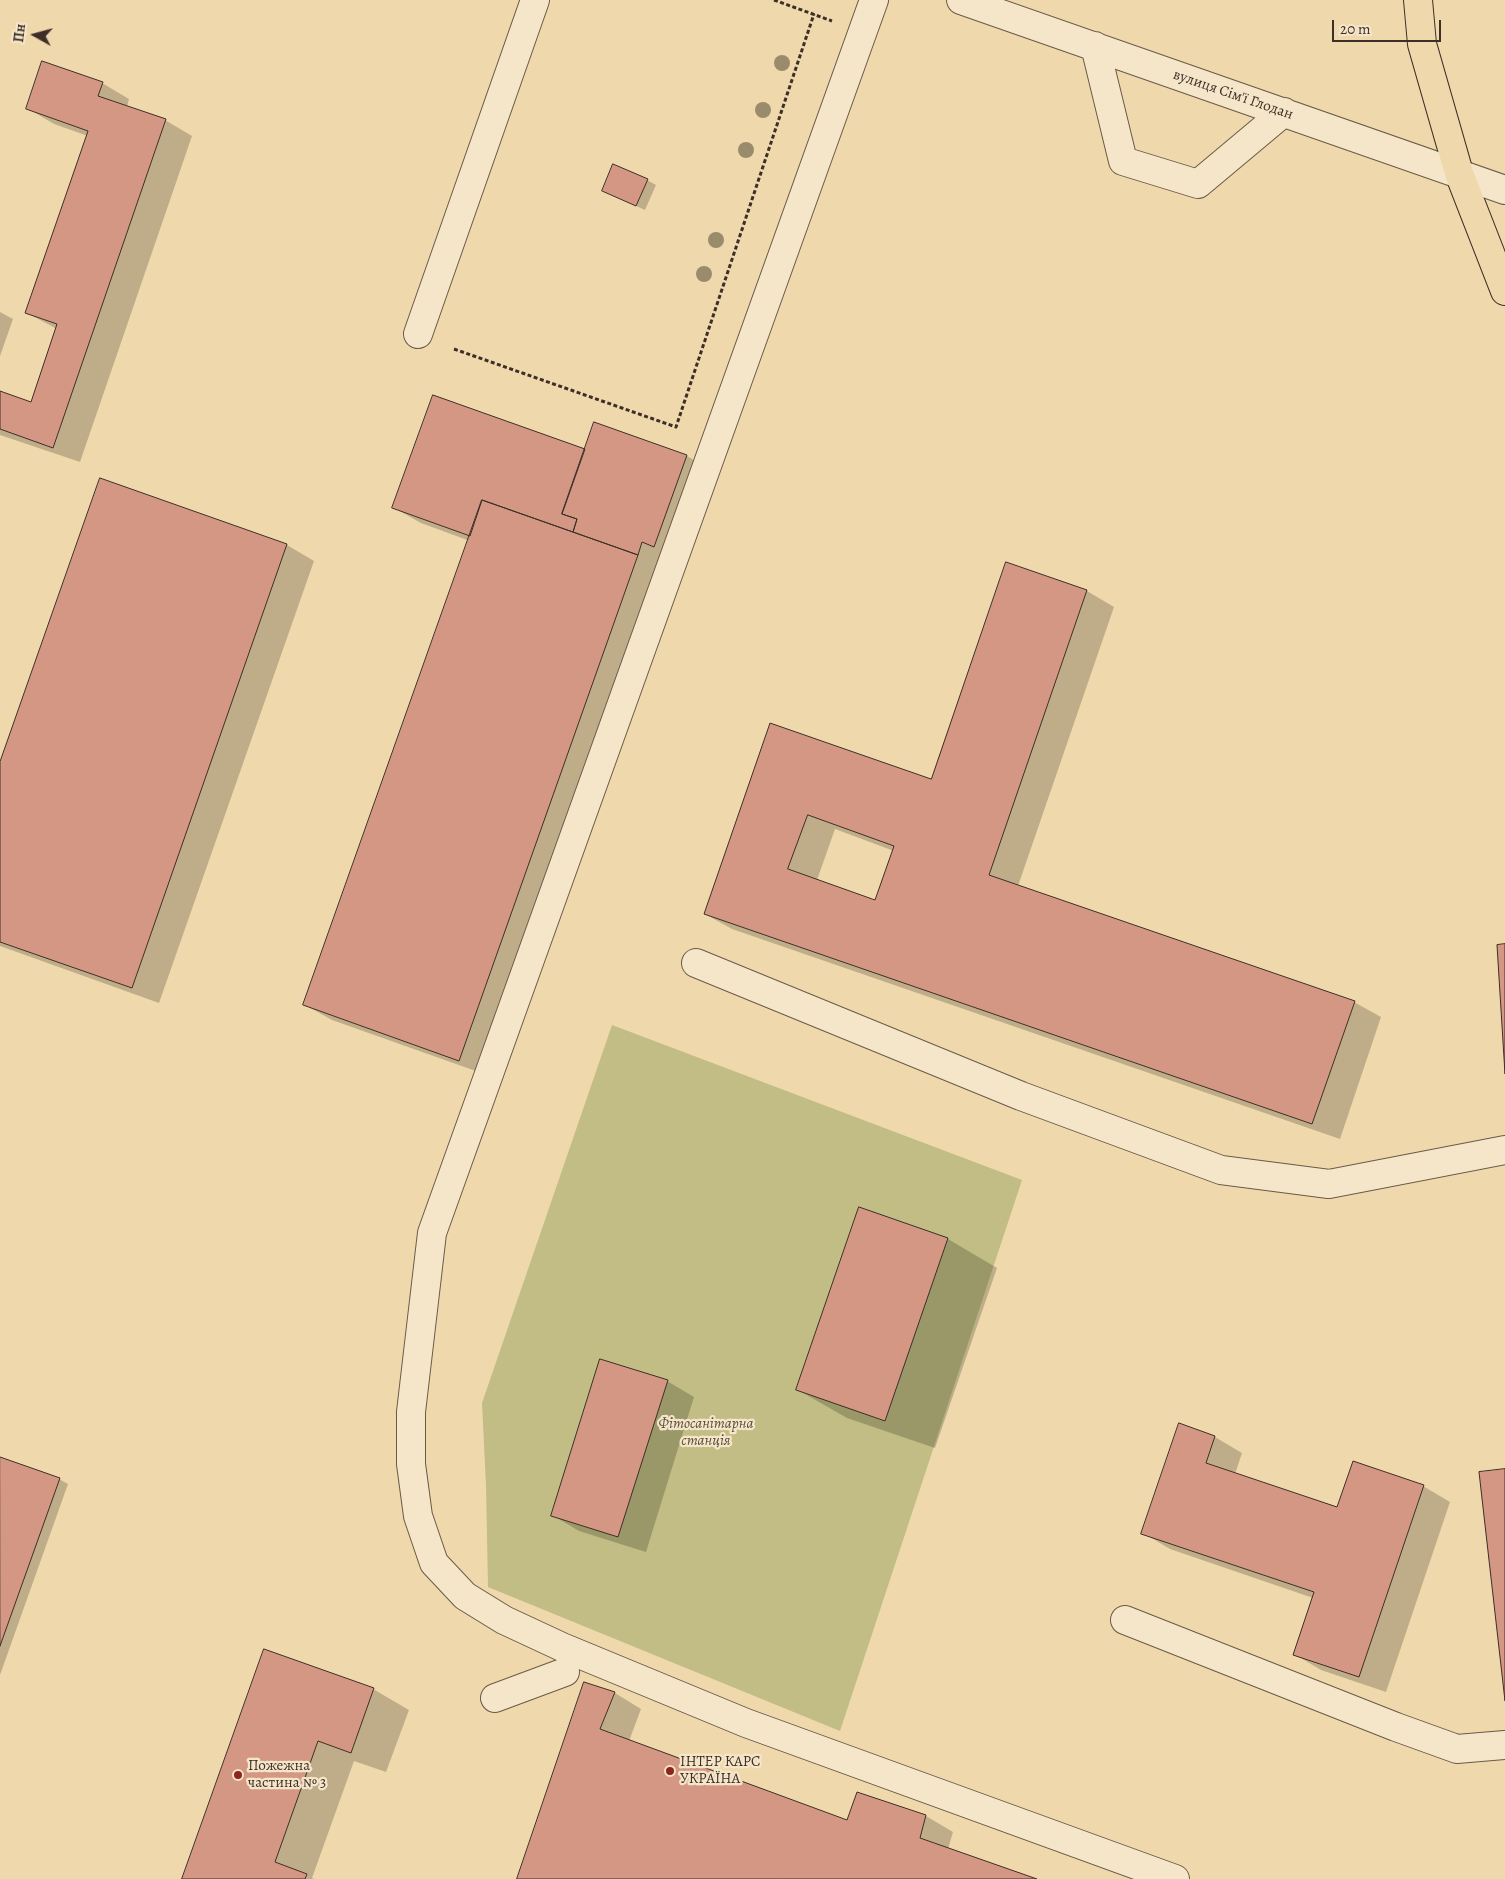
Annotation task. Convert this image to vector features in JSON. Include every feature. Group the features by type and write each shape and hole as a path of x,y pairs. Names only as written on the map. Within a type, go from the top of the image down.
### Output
{"main road":[{"path":"1418,0 1422,44 1459,173 1505,291"}],"street":[{"path":"418,334 536,0"},
{"path":"874,0 432,1233 411,1412 411,1464 418,1516 434,1563 464,1595 504,1620 566,1670 746,1723 1175,1879"},
{"name":"вулиця Сім'ї Глодан","path":"961,0 1505,190"},
{"path":"1094,46 1123,161 1198,184 1284,112"},
{"path":"696,963 1021,1096 1221,1170 1329,1184 1505,1150"},
{"path":"1125,1620 1396,1727 1457,1749 1505,1744"},
{"path":"495,1698 566,1670"}],"path":[{"path":"774,0 862,32"},
{"path":"454,349 676,427 814,14"}],"green space":[{"name":"Фітосанітарна станція","path":"612,1025 1022,1180 840,1731 488,1587 482,1403"}],"building":[{"path":"42,61 103,82 98,96 166,119 53,448 0,429 0,391 31,402 57,324 25,313 88,131 26,109"},
{"path":"613,164 648,179 636,206 602,191"},
{"path":"433,395 585,449 562,514 577,519 573,532 482,500 470,536 392,508"},
{"path":"594,422 687,455 654,547 642,542 638,555 573,532 577,519 562,514"},
{"path":"100,478 287,544 132,988 0,942 0,762"},
{"path":"482,500 638,555 459,1061 303,1005"},
{"path":"1006,562 1087,590 989,875 1355,1001 1312,1124 704,914 770,723 931,779","holes":["808,815 894,846 875,900 788,869"]},
{"path":"1505,944 1505,1074 1497,945"},
{"path":"859,1207 948,1238 885,1421 796,1390"},
{"path":"600,1359 668,1380 618,1537 551,1516"},
{"path":"1179,1423 1215,1436 1206,1463 1337,1507 1353,1461 1424,1485 1359,1677 1293,1655 1314,1592 1141,1534"},
{"path":"0,1457 60,1478 0,1646"},
{"path":"1505,1469 1505,1701 1479,1472"},
{"path":"264,1649 374,1688 351,1753 318,1741 275,1862 307,1874 305,1879 182,1879"},
{"path":"584,1682 615,1692 600,1729 847,1820 857,1792 926,1815 920,1838 1037,1879 517,1879"}],"place":[{"name":"ІНТЕР КАРС УКРАЇНА","path":"670,1771"},
{"name":"Пожежна частина № 3","path":"238,1775"}]}
